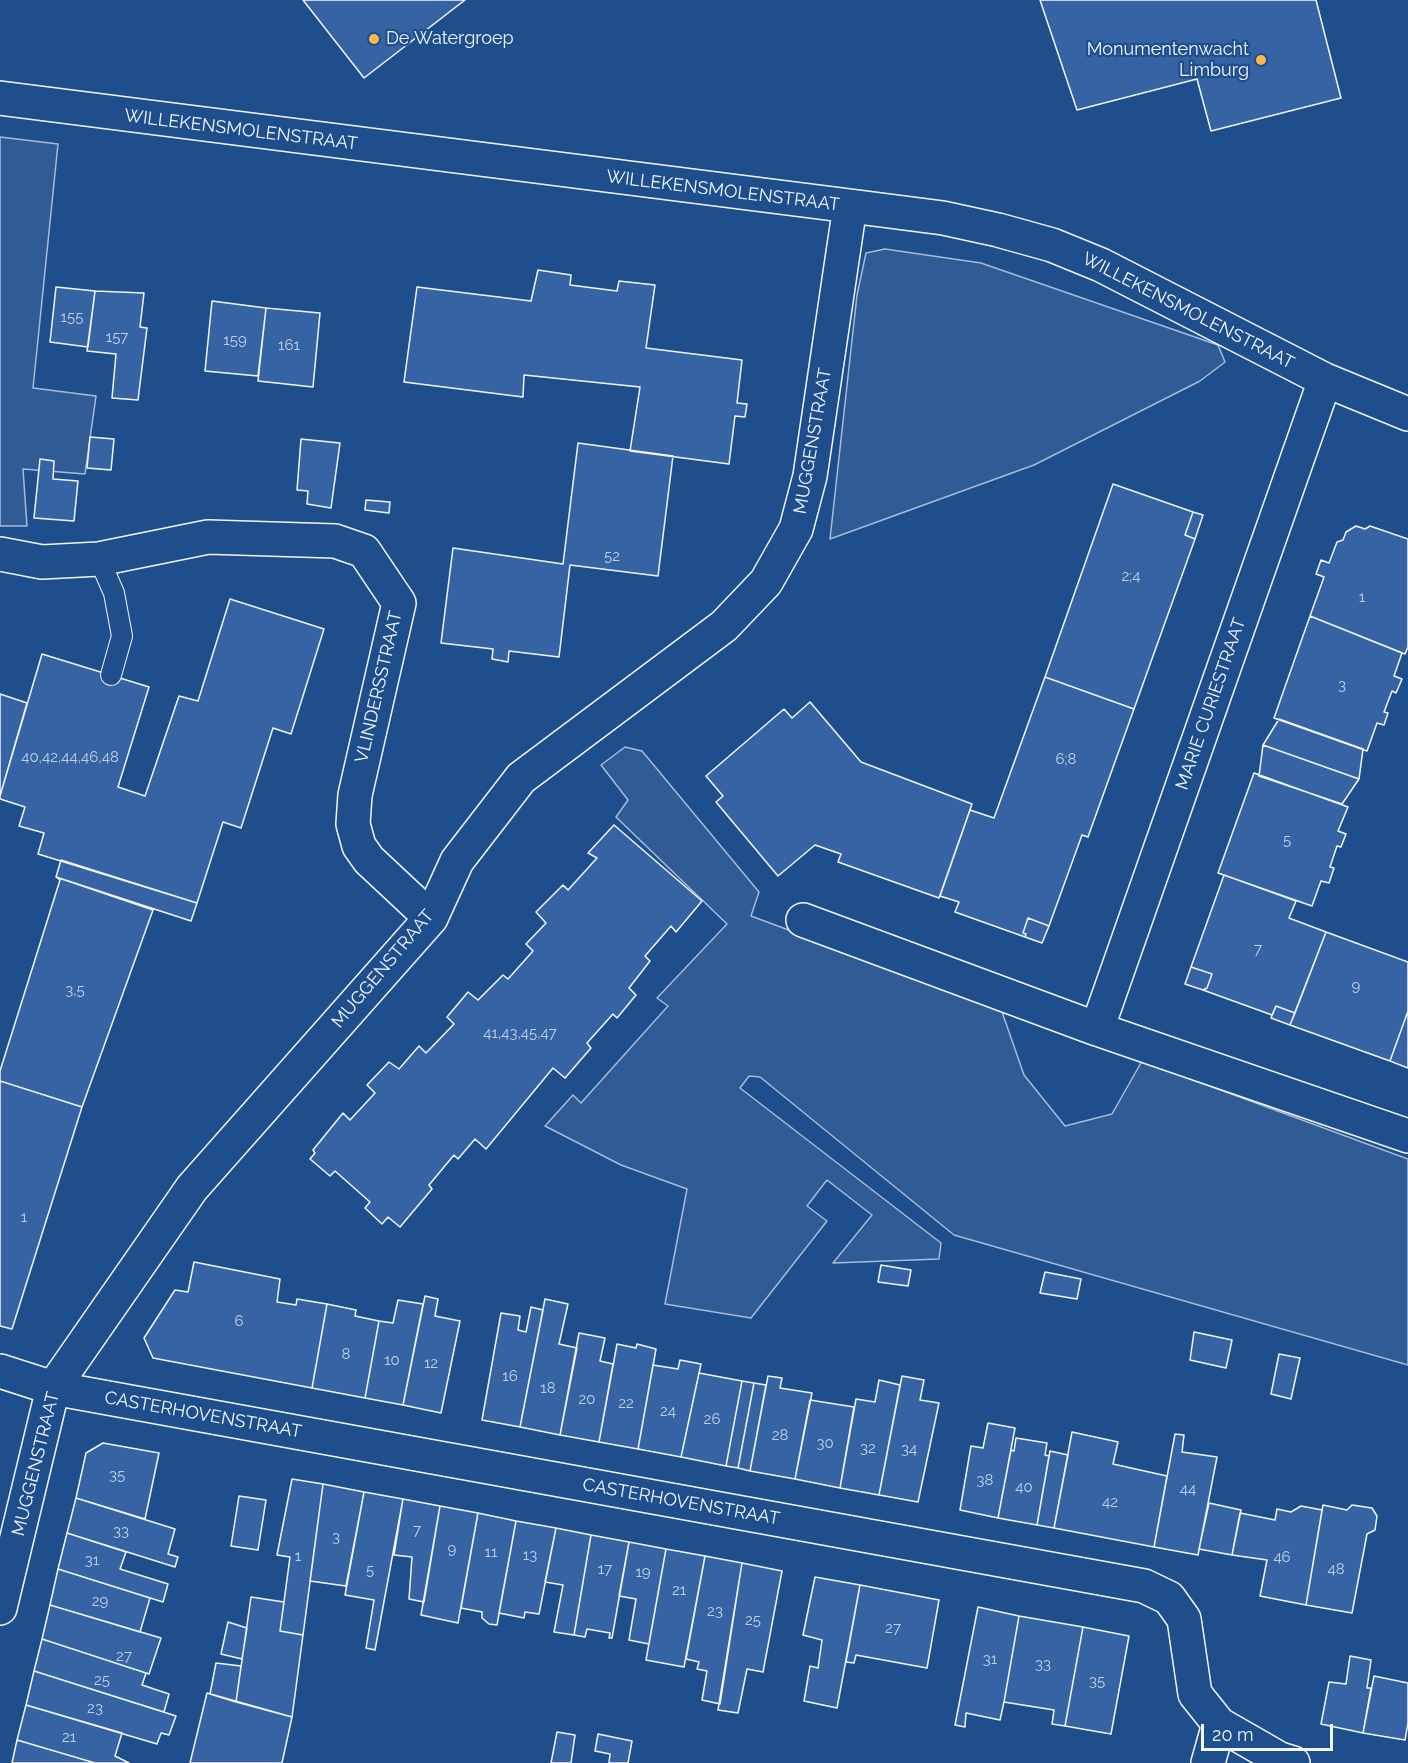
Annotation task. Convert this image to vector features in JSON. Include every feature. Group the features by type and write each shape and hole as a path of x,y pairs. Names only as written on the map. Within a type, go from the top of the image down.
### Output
{"street":[{"name":"WILLEKENSMOLENSTRAAT","path":"0,98 943,218 1052,245 1101,265 1325,380 1408,414"},
{"name":"MUGGENSTRAAT","path":"0,1608 53,1388 192,1188 431,918 457,861 521,778 724,626 766,582 796,529 810,476 850,206"},
{"name":"MARIE CURIESTRAAT","path":"1097,1029 1325,380"},
{"name":"VLINDERSSTRAAT","path":"0,554 42,562 99,560 208,537 335,541 364,551 399,603 355,795 352,824 360,846 369,860 431,918"},
{"path":"803,920 1097,1029 1408,1136"},
{"path":"0,1371 53,1388"},
{"name":"CASTERHOVENSTRAAT","path":"53,1388 1144,1586 1169,1598 1184,1618 1195,1694 1219,1724 1280,1759 1293,1763"},
{"path":"1208,1763 1219,1724"}],"lane":[{"path":"99,560 114,593 122,636 111,675"}],"shaded area":[{"path":"0,137 58,144 33,388 96,396 85,474 23,469 27,526 0,526"},
{"path":"885,249 981,263 1218,345 1225,362 1200,381 1034,465 830,539 857,295 866,253"},
{"path":"625,747 642,751 759,892 751,916 1001,1009 1024,1075 1065,1126 1112,1114 1142,1061 1408,1159 1408,1365 954,1235 760,1077 749,1076 740,1088 941,1243 939,1259 833,1263 872,1215 827,1180 807,1206 827,1221 751,1318 665,1304 687,1189 621,1165 545,1126 573,1095 581,1103 668,1006 657,998 727,924 616,817 628,800 601,765"}],"building":[{"name":"De Watergroep","path":"303,0 465,0 364,78"},
{"path":"1040,0 1316,0 1341,98 1211,131 1197,79 1077,110"},
{"path":"538,270 571,275 570,285 617,291 619,281 655,285 646,348 742,360 737,403 747,404 745,417 735,416 729,464 630,451 640,387 524,375 523,397 404,382 417,287 531,301"},
{"path":"56,287 95,291 88,347 50,342"},
{"path":"95,291 144,293 140,327 147,328 138,400 112,398 116,354 87,351"},
{"path":"212,301 266,308 258,376 205,371"},
{"path":"266,308 320,313 313,387 258,381"},
{"path":"90,437 114,439 111,470 87,468"},
{"path":"301,439 340,443 331,508 307,504 308,491 297,490"},
{"path":"578,443 673,456 658,576 570,565 559,657 509,651 508,662 492,659 493,649 441,643 453,548 563,564"},
{"path":"40,459 54,461 53,479 78,481 74,521 34,518"},
{"path":"1113,484 1193,512 1185,535 1195,539 1134,709 1045,677"},
{"path":"366,500 390,502 389,513 365,510"},
{"path":"1193,512 1203,515 1195,539 1185,535"},
{"path":"1356,526 1365,529 1370,526 1408,539 1408,647 1405,654 1310,616 1324,577 1316,574 1321,560 1329,563 1337,542 1343,540 1346,532"},
{"path":"230,599 324,629 291,734 273,728 241,828 223,822 197,903 38,854 44,833 19,826 25,807 0,799 0,796 42,654 149,687 118,787 145,796 179,696 198,701"},
{"path":"1310,616 1402,653 1394,676 1402,679 1396,693 1392,691 1384,712 1388,713 1384,725 1377,723 1367,751 1274,718"},
{"path":"1045,677 1134,709 1088,837 1082,835 1049,926 1028,918 1023,933 1026,934 1025,937 955,912 959,902 940,896 970,810 994,818"},
{"path":"0,694 27,703 0,796"},
{"path":"810,702 861,762 972,804 939,898 838,862 841,854 815,845 778,876 716,802 723,796 706,776 784,709 792,718"},
{"path":"1279,719 1363,749 1359,779 1263,745"},
{"path":"1263,745 1359,779 1342,804 1259,776"},
{"path":"1254,773 1348,807 1338,831 1346,834 1341,847 1337,846 1330,867 1334,868 1329,883 1321,881 1312,906 1218,873"},
{"path":"614,825 702,901 676,932 671,926 645,956 650,961 629,988 636,995 617,1018 613,1014 587,1043 591,1048 565,1078 553,1068 486,1149 475,1139 458,1159 454,1155 429,1185 432,1189 400,1227 388,1217 382,1224 365,1208 370,1202 335,1171 330,1176 310,1159 315,1153 313,1150 343,1113 350,1120 375,1093 367,1085 389,1062 399,1069 419,1046 426,1053 454,1024 447,1017 468,992 478,1000 503,975 508,979 533,951 526,944 546,923 536,912 563,885 568,890 597,858 588,853"},
{"path":"61,860 197,903 191,921 56,877"},
{"path":"1224,875 1296,901 1289,918 1326,932 1295,1013 1276,1006 1272,1015 1203,990 1207,988 1212,974 1191,967"},
{"path":"56,877 153,910 82,1107 0,1081 0,1071 60,880"},
{"path":"1028,918 1049,926 1042,943 1025,937 1026,934 1023,933"},
{"path":"1326,932 1408,962 1408,1011 1390,1061 1290,1025"},
{"path":"1191,967 1212,974 1207,988 1203,990 1185,984"},
{"path":"1276,1006 1295,1013 1290,1025 1271,1018"},
{"path":"1408,1011 1408,1068 1390,1061"},
{"path":"0,1081 82,1107 12,1329 0,1326"},
{"path":"194,1262 280,1279 277,1302 296,1305 297,1299 327,1304 312,1388 153,1358 144,1338 175,1290 188,1292"},
{"path":"881,1265 911,1270 908,1286 878,1282"},
{"path":"1045,1272 1081,1279 1077,1299 1040,1293"},
{"path":"425,1296 438,1299 435,1316 460,1321 441,1413 403,1405"},
{"path":"545,1299 568,1304 559,1344 577,1348 560,1435 520,1427"},
{"path":"398,1300 423,1304 403,1405 365,1398 379,1321 393,1323"},
{"path":"327,1304 356,1310 355,1316 379,1321 365,1398 312,1388"},
{"path":"531,1307 543,1310 520,1427 482,1420 501,1313 520,1316 518,1330 526,1332"},
{"path":"1194,1332 1232,1340 1226,1368 1190,1360"},
{"path":"579,1333 605,1338 600,1361 613,1364 599,1442 560,1435"},
{"path":"617,1344 636,1348 637,1344 656,1349 638,1449 599,1442"},
{"path":"1279,1354 1300,1358 1291,1399 1271,1394"},
{"path":"680,1360 701,1364 681,1457 638,1449 653,1365 678,1369"},
{"path":"699,1373 742,1381 726,1466 681,1457"},
{"path":"768,1376 782,1378 780,1388 812,1393 795,1479 750,1471"},
{"path":"902,1376 924,1380 920,1400 939,1403 918,1502 879,1495"},
{"path":"879,1380 900,1385 879,1495 840,1488 856,1399 875,1402"},
{"path":"742,1381 754,1383 738,1468 726,1466"},
{"path":"754,1383 766,1385 750,1471 738,1468"},
{"path":"810,1400 854,1407 840,1488 795,1479"},
{"path":"988,1423 1015,1428 998,1518 960,1510 971,1446 983,1448"},
{"path":"1072,1432 1118,1442 1113,1464 1167,1476 1154,1547 1054,1528"},
{"path":"1175,1434 1184,1435 1182,1452 1217,1457 1198,1555 1154,1547"},
{"path":"1016,1438 1047,1443 1045,1455 1049,1456 1037,1525 998,1518 1011,1450 1014,1451"},
{"path":"103,1443 159,1453 145,1519 76,1498 86,1453"},
{"path":"1050,1451 1068,1455 1054,1528 1037,1525"},
{"path":"292,1479 323,1484 303,1635 280,1631 290,1557 277,1555"},
{"path":"323,1484 364,1492 346,1586 310,1581"},
{"path":"364,1492 403,1499 375,1650 366,1648 374,1600 345,1595"},
{"path":"239,1496 266,1500 258,1550 231,1546"},
{"path":"76,1498 175,1529 168,1554 178,1557 175,1567 67,1533"},
{"path":"403,1499 440,1506 424,1602 409,1599 412,1557 394,1555"},
{"path":"1209,1503 1241,1510 1232,1555 1199,1549"},
{"path":"1323,1505 1347,1510 1352,1505 1372,1508 1377,1516 1375,1530 1367,1534 1352,1613 1306,1605"},
{"path":"440,1506 478,1513 458,1623 421,1615"},
{"path":"1301,1506 1322,1510 1306,1605 1260,1596 1267,1560 1232,1555 1240,1513 1275,1520 1277,1509 1291,1512"},
{"path":"478,1513 516,1521 497,1625 489,1624 482,1618 482,1612 461,1608"},
{"path":"516,1521 556,1528 539,1614 525,1612 524,1618 499,1613"},
{"path":"556,1528 591,1535 574,1635 554,1632 563,1585 545,1582"},
{"path":"67,1533 126,1552 120,1569 168,1584 163,1602 58,1569"},
{"path":"591,1535 629,1542 612,1638 609,1638 610,1633 587,1629 585,1637 574,1635"},
{"path":"629,1542 666,1549 649,1644 629,1640 636,1599 619,1596"},
{"path":"666,1549 705,1556 684,1667 646,1660"},
{"path":"705,1556 742,1563 720,1704 702,1700 707,1671 697,1669 699,1662 686,1659"},
{"path":"742,1563 782,1571 763,1672 747,1669 738,1713 718,1710"},
{"path":"58,1569 150,1598 140,1632 50,1605"},
{"path":"815,1577 860,1585 837,1708 804,1701 810,1666 818,1668 822,1640 803,1635"},
{"path":"860,1585 939,1600 927,1668 856,1655 854,1663 846,1662"},
{"path":"251,1597 284,1602 280,1631 303,1635 292,1717 236,1702"},
{"path":"50,1605 161,1638 149,1674 42,1639"},
{"path":"978,1607 1019,1616 1000,1720 966,1713 965,1727 955,1725"},
{"path":"1019,1616 1083,1627 1065,1726 1052,1724 1054,1710 1004,1702"},
{"path":"228,1622 247,1628 242,1659 221,1654"},
{"path":"1083,1627 1129,1636 1111,1734 1065,1726"},
{"path":"42,1639 146,1673 142,1685 169,1694 164,1712 34,1671"},
{"path":"1350,1656 1371,1660 1367,1688 1371,1688 1363,1733 1321,1724 1329,1682 1346,1684"},
{"path":"216,1663 241,1666 236,1702 210,1694"},
{"path":"34,1671 176,1716 169,1735 161,1733 157,1744 26,1705"},
{"path":"1374,1676 1408,1683 1408,1723 1405,1740 1363,1733"},
{"path":"207,1693 292,1717 282,1763 190,1763"},
{"path":"26,1705 122,1733 115,1756 129,1763 95,1763 17,1740"},
{"path":"557,1732 575,1735 571,1763 551,1763"},
{"path":"598,1734 632,1741 628,1763 609,1763 610,1754 595,1751"},
{"path":"17,1740 95,1763 12,1763"}],"place":[{"name":"De Watergroep","path":"374,39"},
{"name":"Monumentenwacht Limburg","path":"1261,60"}]}
